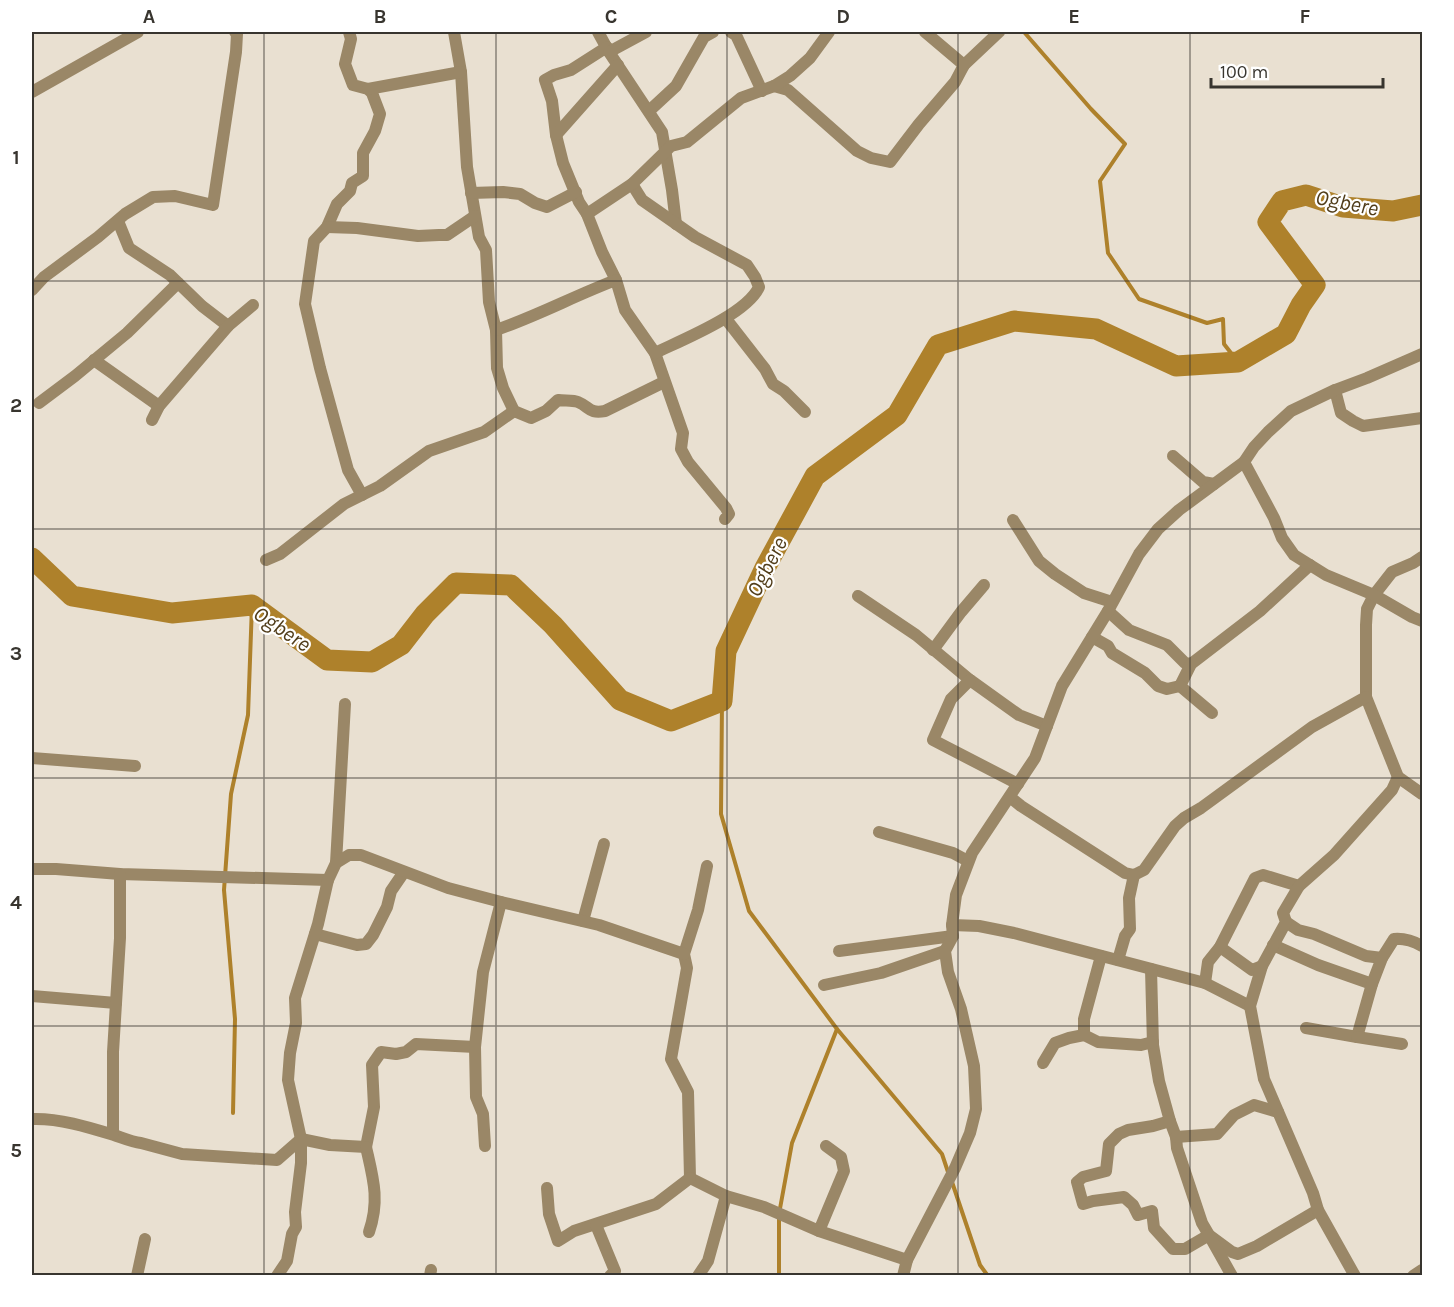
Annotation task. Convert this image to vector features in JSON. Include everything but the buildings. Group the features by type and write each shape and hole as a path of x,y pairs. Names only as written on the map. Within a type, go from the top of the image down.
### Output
{"street":[{"path":"32,92 138,32"},
{"path":"32,290 44,277 125,214 153,197 176,196 213,205 238,32"},
{"path":"349,32 351,39 345,64 353,85 368,89 461,72"},
{"path":"454,32 461,72 467,167 479,237 486,250 489,302 496,330 497,368 514,411 531,418 546,411 558,400 578,402 597,413 664,382"},
{"path":"598,32 662,132 676,224"},
{"path":"646,32 571,70 545,80 552,101 556,135 563,163 616,280 625,310 655,353 683,433 681,449 688,462 726,508 729,514 725,519"},
{"path":"649,111 676,86 704,37 713,32"},
{"path":"731,32 736,35 762,91"},
{"path":"588,214 632,184 671,146 687,142 741,98 774,86 790,76 810,58 829,32"},
{"path":"925,32 964,65"},
{"path":"774,86 788,90 857,151 871,158 890,162 955,82 964,65 999,32"},
{"path":"556,135 618,65"},
{"path":"362,495 348,470 305,304 314,241 327,226 337,204 350,191 352,183 363,176 363,153 375,131 380,114 372,93 368,89"},
{"path":"632,184 642,200 676,224 747,265 759,286 756,295 726,319 655,353"},
{"path":"471,193 520,194 547,207 576,192"},
{"path":"327,226 418,236 439,236 447,235 475,216"},
{"path":"117,221 129,248 170,275 202,306 228,326"},
{"path":"496,330 527,320 587,291 616,280"},
{"path":"39,402 127,333 178,283"},
{"path":"152,420 159,406 228,326 253,305"},
{"path":"726,319 765,369 773,384 784,391 805,412"},
{"path":"903,1275 908,1260 955,1168 970,1133 976,1109 974,1066 961,1009 948,972 945,951 952,930 956,895 972,853 1035,758 1062,686 1139,554 1158,529 1179,510 1244,462 1254,447 1291,411 1422,354"},
{"path":"94,360 159,406"},
{"path":"1335,390 1341,413 1363,426 1422,418"},
{"path":"266,560 280,554 344,504 380,486 429,450 484,432 514,411"},
{"path":"1173,456 1203,482 1214,484"},
{"path":"1244,462 1282,537 1294,555 1326,575 1374,595 1422,621"},
{"path":"1013,520 1039,561 1055,574 1110,607 1129,630 1167,645 1185,663 1191,664"},
{"path":"1422,557 1392,572 1374,595 1367,609 1366,697 1402,780 1422,794"},
{"path":"1180,686 1191,664 1260,611 1310,565"},
{"path":"933,650 984,585"},
{"path":"858,596 916,635 970,680 1019,715 1047,726"},
{"path":"1092,637 1108,646 1112,653 1145,673 1158,686 1167,688 1180,686 1212,713"},
{"path":"970,680 951,699 933,740 1018,784"},
{"path":"1010,797 1125,873 1134,875 1144,870 1175,826 1184,818 1312,727 1366,697"},
{"path":"278,1275 287,1261 292,1234 296,1227 295,1212 301,1163 301,1139 288,1080 296,1023 295,998 328,880 336,863 345,704"},
{"path":"32,758 135,766"},
{"path":"1354,1275 1318,1210 1313,1193 1264,1079 1250,1006 1262,966 1299,886 1334,855 1402,780"},
{"path":"879,832 953,853 968,861"},
{"path":"583,921 604,843"},
{"path":"336,863 349,855 361,855 448,888 583,921 684,954"},
{"path":"690,1178 687,1092 671,1059 687,968 684,954 698,910 706,866"},
{"path":"32,869 328,880"},
{"path":"315,933 357,945 366,944 387,907 391,891 404,872"},
{"path":"113,1134 112,1085 120,938 120,874"},
{"path":"1118,960 1125,936 1130,929 1129,898 1134,875"},
{"path":"1205,983 1208,962 1220,947 1255,878 1263,875 1299,886"},
{"path":"485,1146 483,1114 476,1097 475,1047 483,972 501,902"},
{"path":"1285,917 1298,930 1314,934 1366,956 1382,958"},
{"path":"839,951 979,926 1205,983 1250,1006"},
{"path":"1357,1037 1372,984 1382,958 1394,939 1410,940 1422,946"},
{"path":"1273,945 1318,965 1372,984"},
{"path":"1220,947 1252,970 1262,966"},
{"path":"824,985 881,973 945,951"},
{"path":"1084,1035 1084,1018 1101,956"},
{"path":"1151,969 1153,1042 1159,1081 1176,1137 1177,1148 1202,1223 1232,1275"},
{"path":"32,996 116,1003"},
{"path":"1306,1028 1402,1044"},
{"path":"1043,1063 1055,1043 1084,1035 1098,1042 1142,1045 1153,1042"},
{"path":"369,1232 375,1214 375,1184 366,1147 374,1107 372,1065 381,1052 396,1054 406,1052 416,1044 475,1047"},
{"path":"1176,1137 1217,1134 1234,1115 1254,1105 1278,1112"},
{"path":"32,1119 56,1120 182,1154 301,1163"},
{"path":"1170,1121 1119,1134 1109,1144 1106,1171 1083,1177 1077,1182 1083,1204 1093,1200 1124,1197 1133,1205 1138,1215 1152,1211 1154,1228 1173,1249 1185,1249 1209,1235"},
{"path":"301,1139 330,1145 366,1147"},
{"path":"277,1160 301,1139"},
{"path":"819,1231 844,1171 841,1158 826,1146"},
{"path":"690,1178 726,1196 764,1207 819,1231 908,1260"},
{"path":"547,1188 549,1214 558,1240 574,1231 656,1204 690,1178"},
{"path":"698,1275 708,1262 726,1196"},
{"path":"1209,1235 1238,1254 1257,1246 1318,1210"},
{"path":"596,1225 614,1274"},
{"path":"137,1275 145,1239"},
{"path":"1413,1275 1422,1270"}],"waterway":[{"path":"1024,32 1091,109 1125,144 1100,181 1108,253 1139,299 1207,323 1223,319 1224,344 1238,362"},
{"name":"Ogbere","path":"32,558 72,596 172,613 252,605 327,660 372,662 401,645 425,614 456,583 511,585 553,625 620,700 671,721 722,701 726,651 765,568 815,476 897,415 938,345 1014,321 1096,329 1176,366 1238,362 1286,334 1301,305 1315,285 1268,222 1282,201 1306,195 1343,207 1393,211 1422,205"},
{"path":"233,1113 235,1019 224,890 231,794 248,715 252,605"},
{"path":"722,701 721,814 749,911 837,1029 942,1154 948,1172"},
{"path":"779,1276 779,1214 792,1143 837,1029"},
{"path":"952,1182 980,1265 988,1276"}]}
